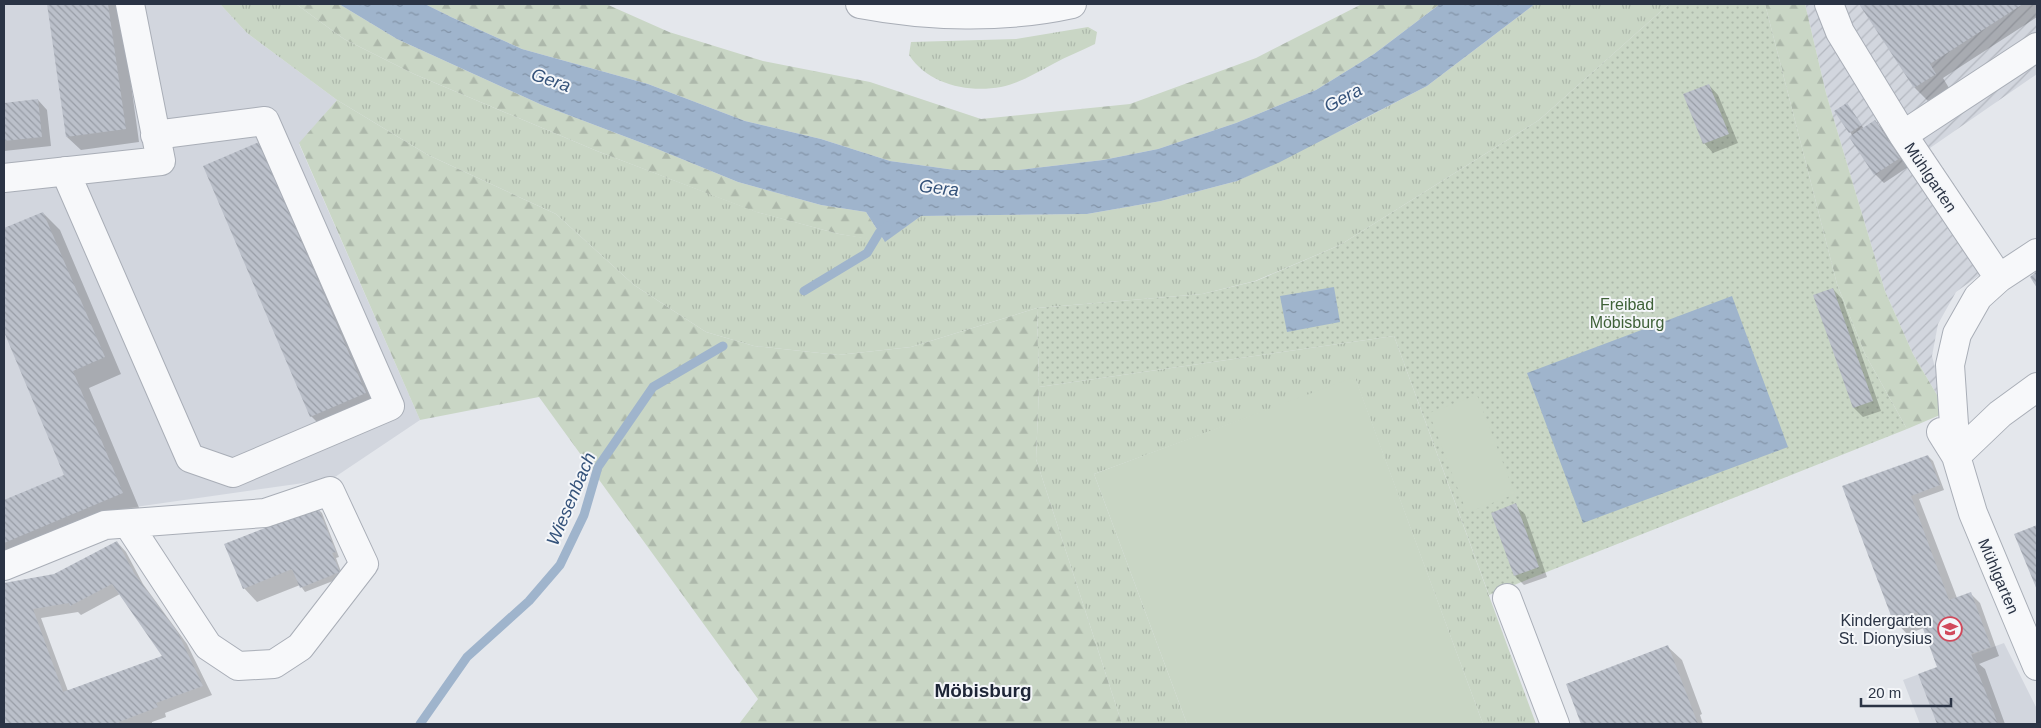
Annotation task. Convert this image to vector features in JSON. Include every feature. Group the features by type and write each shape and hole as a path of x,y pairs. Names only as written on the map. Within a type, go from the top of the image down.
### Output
{"street":[{"path":"4,178 161,161 130,4"},
{"path":"860,4 930,12 998,14 1072,4"},
{"path":"1829,4 1840,32 1903,135"},
{"name":"Mühlgarten","path":"1999,278 1903,135 2037,47"},
{"path":"65,171 190,458 233,473 390,406 265,121 155,135"},
{"name":"Mühlgarten","path":"2037,253 1999,278 1978,297 1957,334 1950,366 1956,456 1973,513 2037,666"},
{"path":"1956,456 2000,414 2037,387"},
{"name":"Mühlgarten","path":"1941,432 1956,456"},
{"path":"21,567 117,524 265,513 330,491 364,564 300,647 274,664 238,666 208,646 117,524"},
{"path":"1508,598 1556,724"}],"shaded area":[{"path":"4,4 220,4 247,33 337,100 299,144 420,420 332,479 107,511 4,551"},
{"path":"1805,4 2037,4 2037,74 1930,148 2003,258 1956,292 1938,324 1932,356 1947,412 1913,354 1885,291 1826,93"},
{"path":"2004,643 2037,709 2037,724 1920,724 1903,680"}],"green space":[{"path":"220,4 296,4 344,39 414,74 597,151 757,212 839,234 885,241 921,216 1087,214 1161,201 1237,181 1427,86 1535,4 1669,4 1539,120 1340,245 1255,281 1202,294 1037,308 911,347 838,355 754,346 706,332 634,285 556,214 428,155 337,100 247,33"},
{"path":"296,4 339,4 397,39 542,105 738,182 821,205 866,212 885,242 839,234 756,212 597,151 414,74 344,39"},
{"path":"425,4 606,4 669,32 763,61 870,82 981,119 1130,104 1256,58 1362,4 1440,4 1374,54 1316,90 1236,123 1158,149 1103,160 1018,170 955,170 890,161 821,139 745,121 648,84 522,49"},
{"name":"Freibad Möbisburg","path":"1669,4 1765,4 1837,284 1865,354 1907,429 1489,595 1394,336 1039,387 1037,308 1202,294 1256,281 1340,245 1539,120"},
{"path":"1765,4 1805,4 1826,93 1885,291 1913,354 1947,412 1907,429 1865,354 1837,284"},
{"path":"1088,27 1097,32 1095,44 1021,80 1001,87 975,89 949,84 927,73 909,55 911,42 1016,39"},
{"path":"337,100 428,155 556,214 634,285 706,332 754,346 838,355 911,347 1037,308 1039,387 1036,459 1122,724 739,724 758,699 539,397 420,420 299,143"},
{"path":"1394,336 1536,724 1483,724 1355,378 1094,474 1187,724 1122,724 1036,459 1039,387"},
{"path":"1355,377 1483,724 1187,724 1094,474"},
{"path":"1477,395 1515,494 1467,513 1429,413"}],"water":[{"name":"Gera","path":"339,4 425,4 522,49 648,84 745,121 821,139 890,161 955,170 1018,170 1103,160 1158,149 1236,123 1316,90 1374,54 1440,4 1535,4 1427,86 1280,162 1237,181 1161,201 1087,214 921,216 885,242 866,212 821,205 738,182 542,105 397,39"},
{"path":"1334,287 1340,322 1287,332 1280,296"},
{"path":"1732,296 1788,447 1583,523 1527,373"}],"building":[{"path":"47,4 108,4 126,129 66,137"},
{"path":"1859,4 2023,4 1930,64 1936,74 1914,88"},
{"path":"1709,84 1729,134 1703,144 1683,94"},
{"path":"38,99 42,137 4,141 4,103"},
{"path":"1847,103 1862,125 1849,133 1834,111"},
{"path":"1875,120 1900,158 1874,175 1849,137"},
{"path":"259,142 366,393 310,417 203,166"},
{"path":"43,212 105,357 73,371 123,493 4,543 4,500 64,475 4,332 4,228"},
{"path":"2037,271 2037,288 2030,277"},
{"path":"1833,288 1873,401 1853,408 1813,295"},
{"path":"1928,455 1940,485 1911,496 1949,600 1971,592 1991,647 1971,654 1998,724 1937,724 1918,674 1937,667 1917,612 1893,621 1842,486"},
{"path":"1516,503 1539,567 1514,576 1491,513"},
{"path":"318,507 336,552 332,553 340,572 300,588 292,569 243,589 224,544"},
{"path":"2037,525 2037,590 2014,534"},
{"path":"117,541 134,573 178,633 203,686 156,703 158,707 119,722 120,724 4,724 4,583 54,574","holes":["112,584 162,656 63,692 33,609 69,603 70,606"]},
{"path":"1668,645 1698,724 1581,724 1566,684"}],"waterway":[{"name":"Wiesenbach","path":"804,291 867,253 879,233 887,226"},
{"name":"Wiesenbach","path":"420,724 467,657 529,601 560,565 584,515 598,467 653,387 723,346"}],"place":[{"name":"Kindergarten St. Dionysius","path":"1950,629"}],"district":[{"name":"Möbisburg","path":"983,690"}]}
